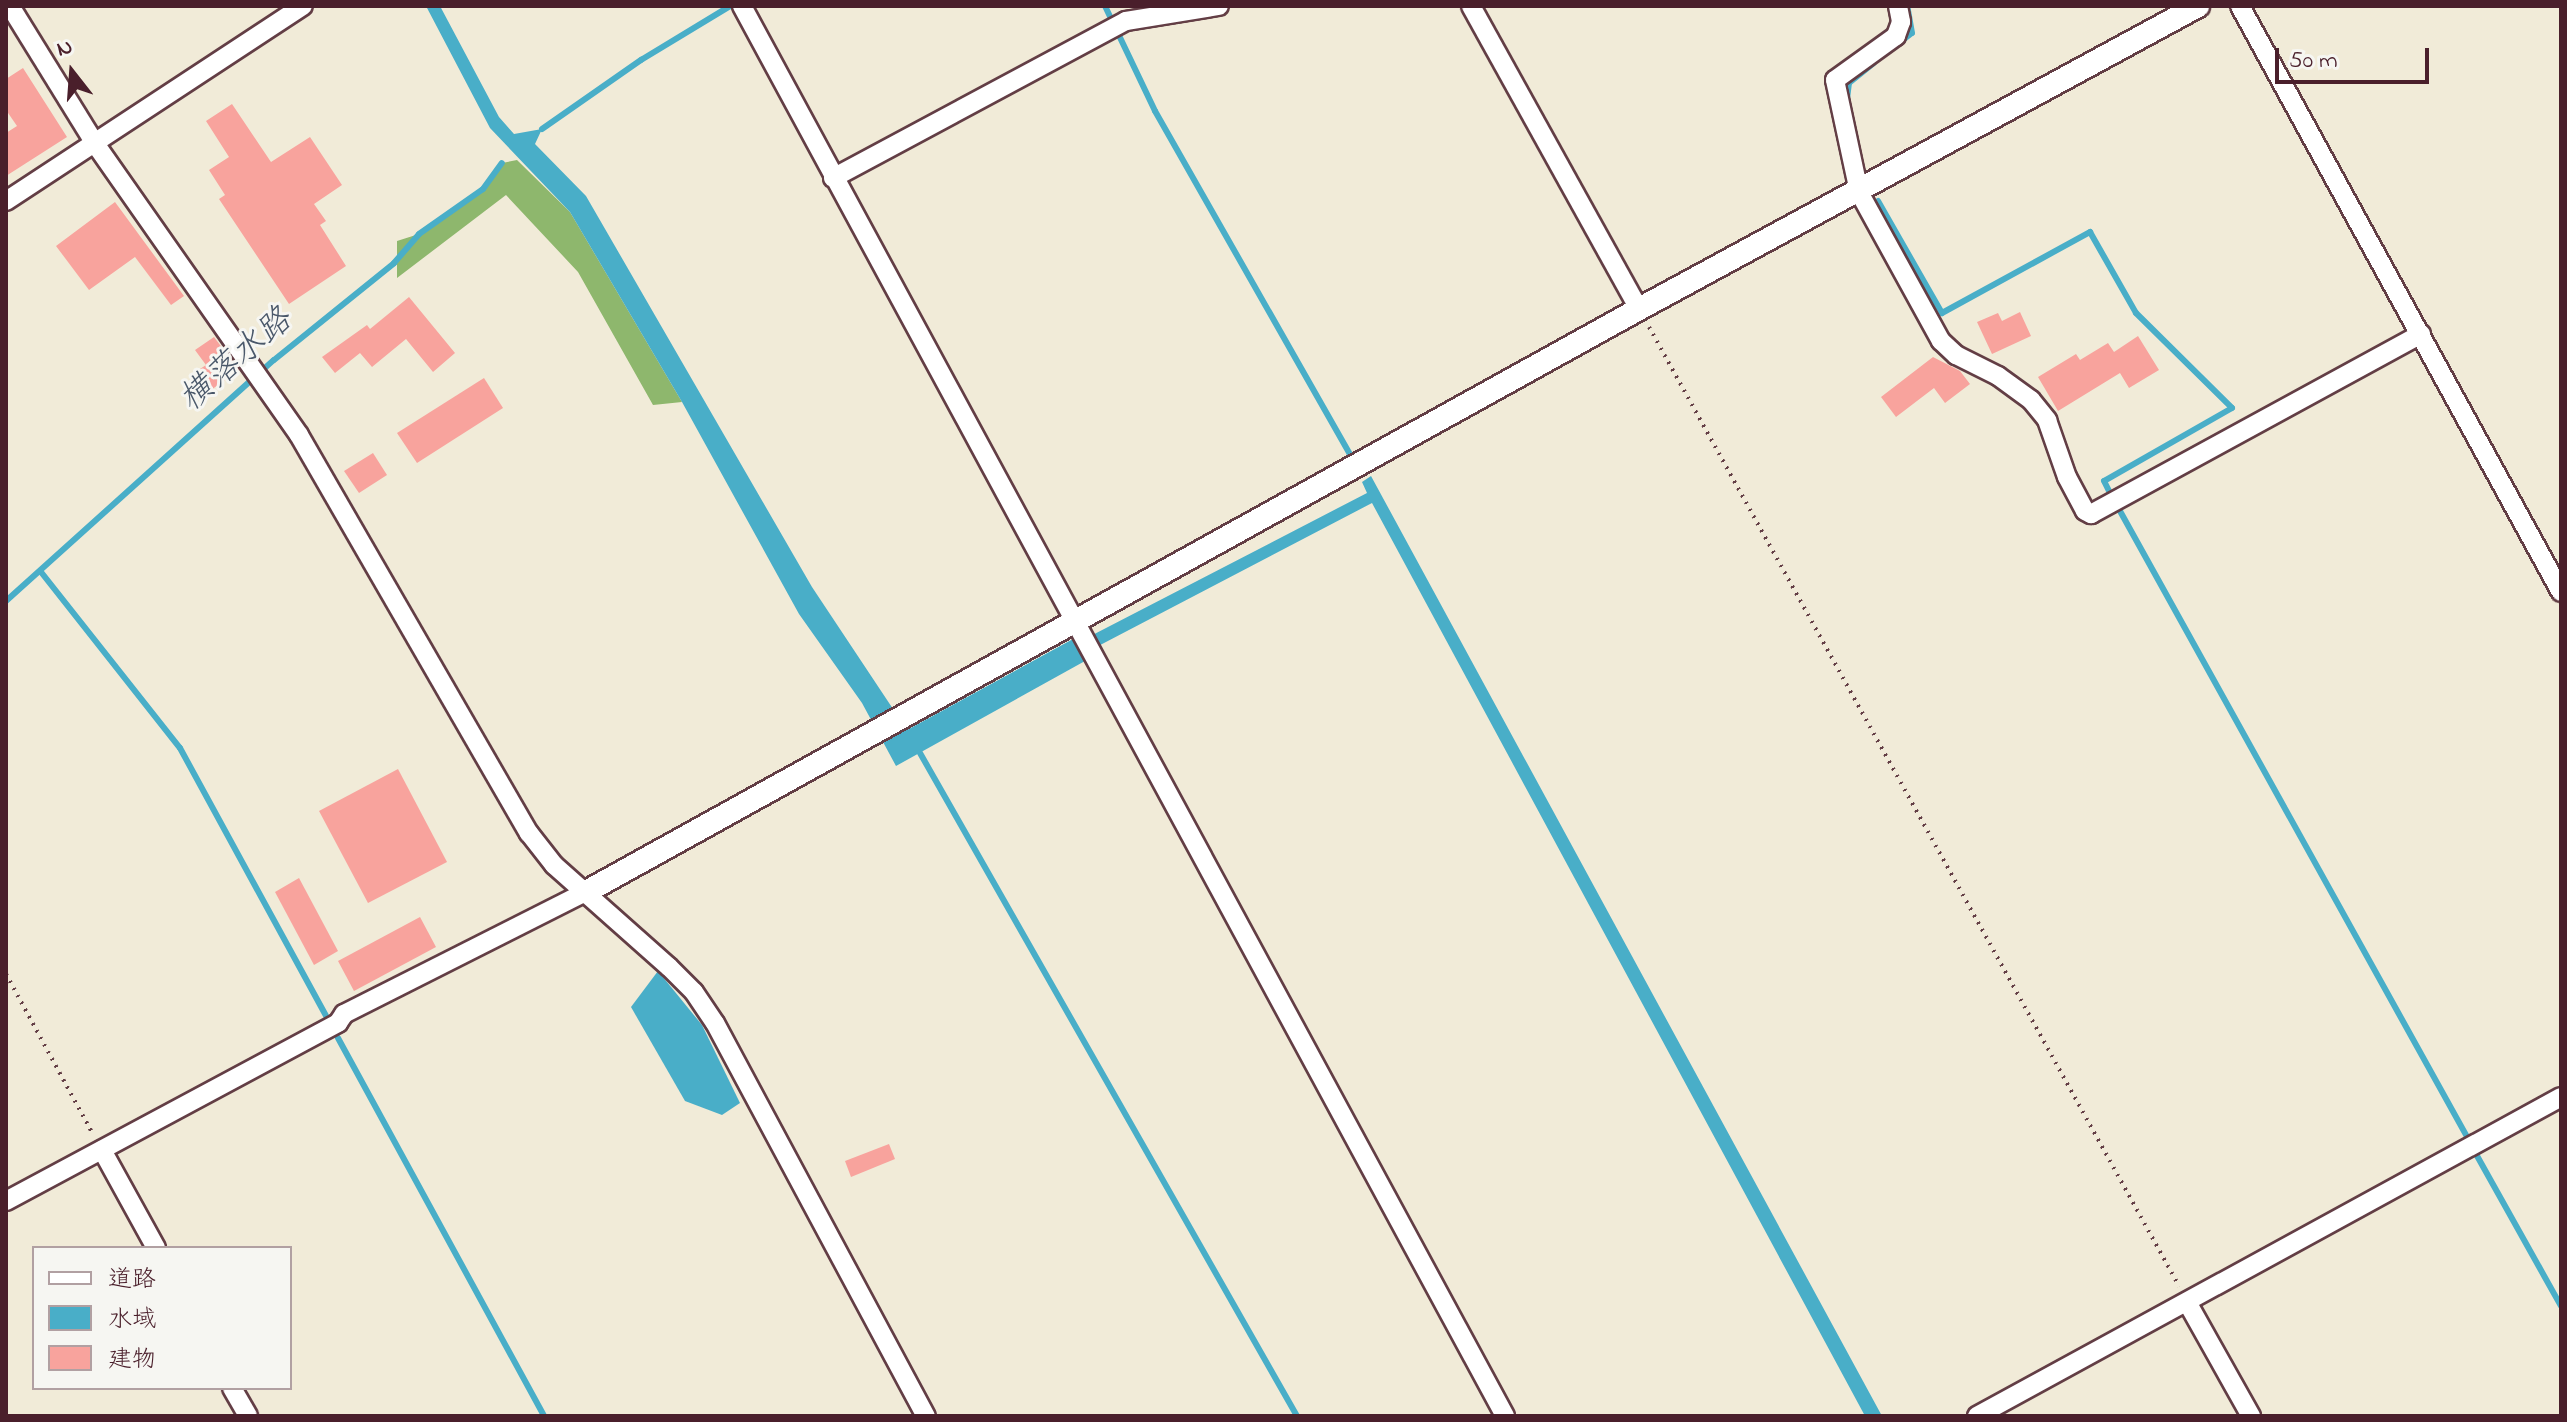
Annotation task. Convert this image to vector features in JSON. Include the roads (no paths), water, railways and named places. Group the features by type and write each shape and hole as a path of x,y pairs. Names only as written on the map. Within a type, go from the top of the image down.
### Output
{"street":[{"path":"10,6 96,145 307,449 529,833 554,865 678,975 715,1023 926,1416"},
{"path":"6,201 96,145 303,6"},
{"path":"833,178 1126,21 1219,6"},
{"path":"1471,6 1639,309"},
{"path":"1898,6 1901,22 1896,36 1835,80 1859,192 1930,325 1956,355 1998,376 2031,400 2047,420 2067,477 2085,511 2091,514 2421,334"},
{"path":"6,1201 338,1023 344,1014 586,892 1639,309 2198,6"},
{"path":"2240,6 2561,592"},
{"path":"745,12 1505,1416"},
{"path":"1977,1416 2561,1097"},
{"path":"102,1150 155,1246"},
{"path":"2187,1302 2251,1416"},
{"path":"233,1390 248,1416"}],"water":[{"path":"426,6 440,6 499,117 514,134 542,129 535,144 586,196 812,587 907,730 1073,639 1077,643 1367,493 1362,482 1371,476 1882,1416 1865,1416 1372,503 1083,654 1085,661 896,766 862,703 799,614 682,402 570,212 490,128"},
{"path":"658,971 702,1025 740,1103 722,1115 685,1101 631,1007"}],"waterway":[{"name":"横落水路","path":"542,129 641,60 730,6"},
{"path":"1105,6 1155,111 1350,454"},
{"path":"1899,43 1912,33 1907,6"},
{"path":"1847,99 1849,83 1874,63"},
{"name":"横落水路","path":"6,601 274,360 394,263 419,234 483,189 502,163"},
{"path":"1878,201 1942,313 2090,232 2136,313 2232,408 2104,481 2109,491"},
{"path":"2120,511 2466,1135"},
{"path":"41,572 180,748 326,1016"},
{"path":"920,753 1297,1416"},
{"path":"338,1038 544,1416"},
{"path":"2476,1154 2561,1306"}]}
